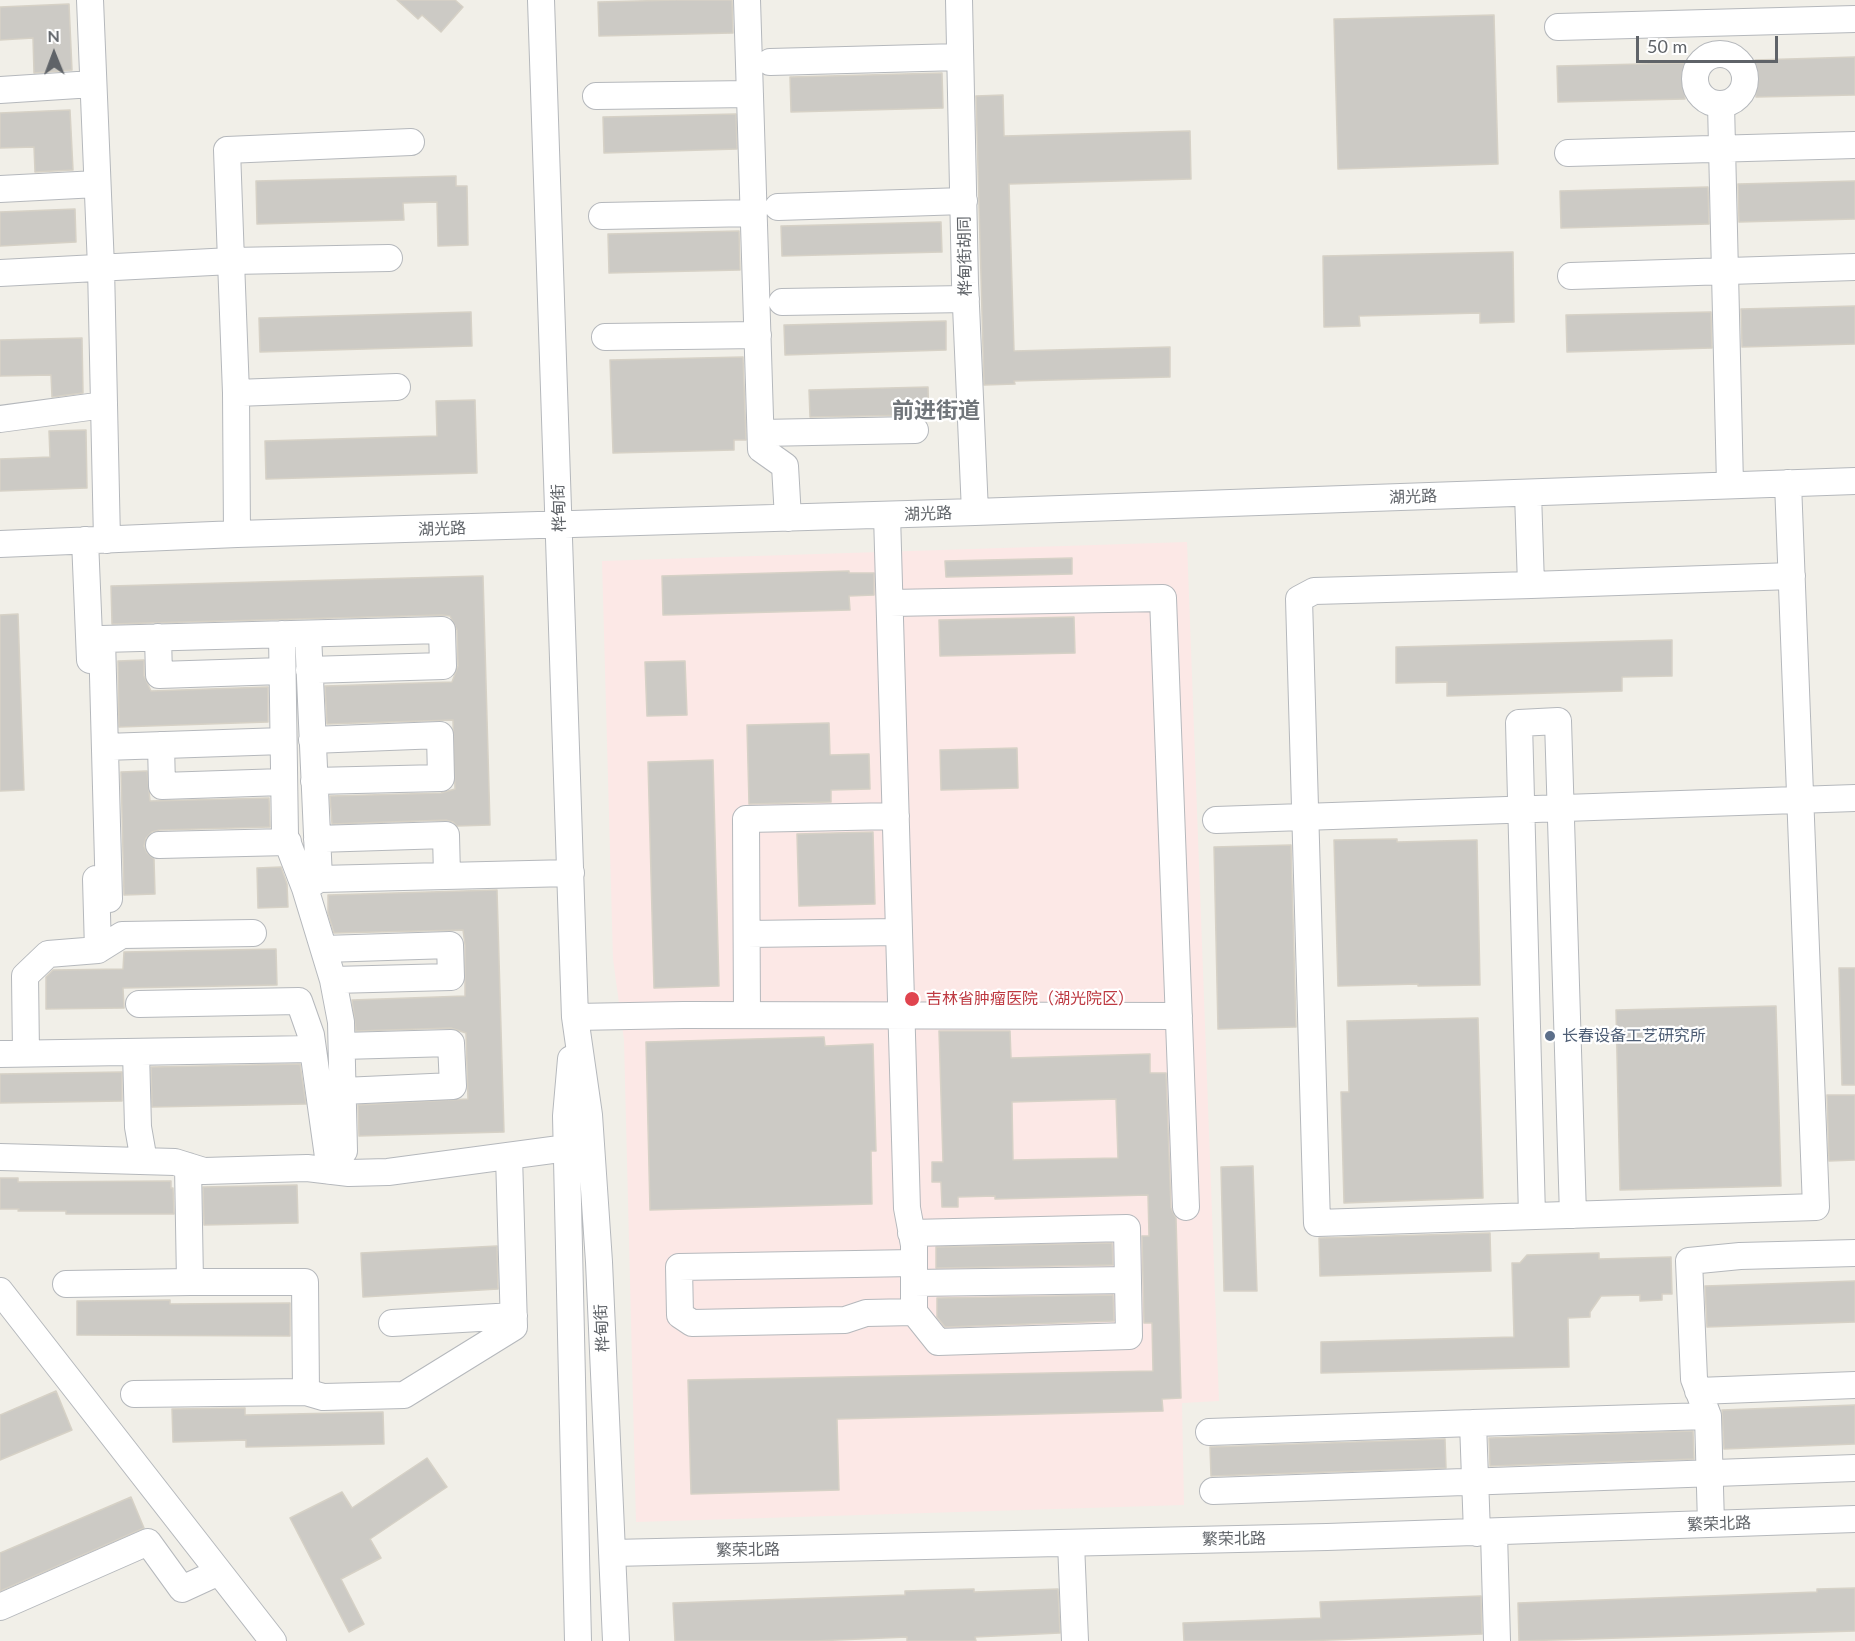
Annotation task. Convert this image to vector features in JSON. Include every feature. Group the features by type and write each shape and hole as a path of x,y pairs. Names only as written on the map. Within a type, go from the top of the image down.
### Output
{"street":[{"path":"90,0 104,405 96,540 98,950"},
{"name":"桦甸街","path":"541,0 575,1017 589,1114 599,1262 616,1641"},
{"path":"747,0 750,93 766,210 758,335 761,449 785,466 788,518"},
{"name":"桦甸街胡同","path":"959,0 966,299 975,512"},
{"path":"1717,11 1719,54"},
{"path":"1558,27 1717,11 1855,19"},
{"path":"1719,54 1734,58 1743,71 1744,79 1737,96 1721,104 1704,98 1695,83 1698,66 1703,60 1719,54"},
{"path":"770,62 960,57"},
{"path":"0,90 93,84"},
{"path":"596,96 750,93"},
{"path":"1721,104 1730,485"},
{"path":"237,534 236,393 227,150 411,142"},
{"path":"1568,153 1855,145"},
{"path":"0,189 98,184"},
{"path":"602,216 964,201"},
{"path":"0,273 231,261 389,258"},
{"path":"1571,276 1855,267"},
{"path":"782,302 966,299"},
{"path":"604,337 758,335"},
{"path":"236,393 397,387"},
{"path":"0,419 104,405"},
{"path":"761,433 915,430"},
{"name":"湖光路","path":"0,544 237,534 887,515 1855,481"},
{"path":"1788,483 1792,576 1816,1207 1317,1223 1299,599 1314,591 1792,576"},
{"path":"1528,493 1531,585"},
{"path":"887,515 907,1208 914,1273 914,1312 938,1342 1130,1336 1127,1228 911,1233"},
{"path":"890,603 1163,598 1186,1207"},
{"path":"109,899 102,639 442,630 443,666 309,670"},
{"path":"282,634 285,836 312,884"},
{"path":"308,634 316,839 312,884 341,1022 343,1091 337,1161"},
{"path":"158,637 159,675 282,671"},
{"path":"1532,1216 1519,723 1558,721 1573,1215"},
{"path":"312,740 440,735 441,778 314,781"},
{"path":"105,747 283,741"},
{"path":"161,745 162,786 283,782"},
{"path":"1216,820 1855,798"},
{"path":"747,1015 746,819 896,816"},
{"path":"316,839 446,836 447,876"},
{"path":"159,845 288,842"},
{"path":"312,884 447,876 571,873"},
{"path":"747,934 899,932"},
{"path":"26,1053 25,976 48,954 98,950 122,935 253,933"},
{"path":"324,949 450,945 451,977 333,980"},
{"path":"1526,961 1565,959"},
{"path":"139,1004 299,1001 311,1035 337,1161 349,1173 388,1172 567,1148"},
{"path":"575,1017 1179,1016"},
{"name":"桦甸街","path":"575,1017 566,1116 578,1641"},
{"path":"342,1046 451,1043 453,1086 343,1091"},
{"path":"0,1054 313,1049"},
{"path":"136,1052 138,1127 144,1161"},
{"path":"1529,1092 1569,1091"},
{"path":"134,1394 306,1392 323,1396 404,1395 514,1327 509,1156"},
{"path":"0,1157 175,1162 204,1171 307,1168 337,1161"},
{"path":"188,1166 190,1282"},
{"path":"1711,1524 1708,1416 1694,1379 1689,1261 1740,1256 1855,1253"},
{"path":"914,1312 867,1313 845,1320 692,1323 680,1315 679,1267 1128,1280"},
{"path":"66,1284 305,1282 306,1392"},
{"path":"0,1291 273,1641"},
{"path":"392,1323 514,1316"},
{"path":"1698,1391 1855,1385"},
{"path":"1209,1432 1708,1416"},
{"path":"1473,1424 1475,1482 1485,1533 1497,1641"},
{"path":"1214,1491 1855,1468"},
{"name":"繁荣北路","path":"612,1553 1485,1533 1855,1519"},
{"path":"0,1606 148,1542 182,1589 219,1572"},
{"path":"1071,1543 1075,1641"}],"shaded area":[{"name":"吉林省肿瘤医院（湖光院区）","path":"1187,542 1219,1401 1182,1403 1184,1505 636,1522 624,1040 613,959 602,561"}],"building":[{"path":"397,0 455,0 463,7 441,32 422,15 418,19"},
{"path":"732,0 733,33 599,36 598,2"},
{"path":"69,4 72,70 34,73 33,38 0,40 0,7"},
{"path":"1494,15 1498,164 1338,169 1334,19"},
{"path":"1855,57 1855,95 1756,97 1755,60"},
{"path":"1684,63 1685,99 1558,102 1557,66"},
{"path":"942,73 943,108 791,112 790,77"},
{"path":"1003,95 1004,136 1190,131 1191,179 1009,184 1014,351 1170,347 1170,377 1014,381 1015,384 984,385 976,96"},
{"path":"70,110 73,170 35,172 34,147 0,148 0,113"},
{"path":"736,114 737,149 604,153 603,117"},
{"path":"456,176 456,186 467,186 468,245 438,246 437,202 403,203 404,220 257,224 256,181"},
{"path":"1855,181 1855,219 1739,222 1738,184"},
{"path":"1708,187 1709,224 1561,228 1560,191"},
{"path":"75,209 76,242 0,246 0,212"},
{"path":"941,222 942,252 782,256 781,226"},
{"path":"739,231 740,270 609,273 608,234"},
{"path":"1513,252 1514,322 1480,323 1480,313 1359,316 1360,326 1324,327 1323,256"},
{"path":"1855,306 1855,344 1742,347 1741,309"},
{"path":"471,312 472,346 260,352 259,318"},
{"path":"1711,312 1712,348 1567,352 1566,315"},
{"path":"946,321 946,350 785,355 784,325"},
{"path":"82,338 83,393 52,397 51,375 0,376 0,340"},
{"path":"743,357 746,440 734,440 734,450 613,453 610,360"},
{"path":"928,387 929,420 915,415 810,417 809,390"},
{"path":"475,400 477,473 266,479 265,441 437,436 436,401"},
{"path":"86,430 87,488 0,491 0,459 50,457 49,431"},
{"path":"1072,558 1072,574 946,577 945,561"},
{"path":"849,571 849,573 874,573 874,595 849,596 850,610 663,615 662,576"},
{"path":"483,576 490,825 457,826 446,820 332,824 330,796 441,793 455,789 453,720 327,724 325,686 452,682 458,666 457,630 450,616 112,624 111,586"},
{"path":"18,614 24,790 0,791 0,615"},
{"path":"1074,617 1075,653 940,656 939,620"},
{"path":"1672,640 1672,676 1622,677 1622,691 1447,696 1447,682 1396,683 1396,647"},
{"path":"144,660 144,676 151,691 268,687 268,722 119,727 118,661"},
{"path":"685,661 687,715 647,716 645,662"},
{"path":"829,723 830,755 869,754 870,789 831,790 831,802 749,804 747,725"},
{"path":"1017,748 1018,788 941,790 940,750"},
{"path":"713,760 719,986 654,988 648,762"},
{"path":"147,771 150,801 269,798 270,827 152,832 146,838 144,846 147,853 154,859 155,894 124,895 121,772"},
{"path":"873,832 875,904 799,906 797,834"},
{"path":"1397,839 1397,842 1477,840 1480,985 1338,986 1334,840"},
{"path":"1291,845 1296,1027 1218,1029 1214,847"},
{"path":"281,867 287,884 288,907 258,908 257,868"},
{"path":"497,890 504,1132 359,1136 358,1105 468,1099 466,1033 451,1028 356,1031 352,1000 465,996 465,945 463,930 334,933 328,913 328,895"},
{"path":"276,949 277,985 123,988 124,1008 46,1009 46,977 53,970 123,969 124,952"},
{"path":"1839,968 1855,968 1855,1085 1842,1085"},
{"path":"1776,1006 1781,1186 1620,1190 1616,1010"},
{"path":"1478,1018 1483,1198 1344,1203 1341,1092 1349,1092 1347,1021"},
{"path":"939,1031 1010,1031 1011,1058 1150,1054 1150,1073 1166,1073 1171,1208 1176,1218 1181,1398 1162,1399 1163,1411 837,1419 839,1490 691,1494 688,1380 1153,1371 1152,1323 1144,1323 1142,1236 1149,1236 1148,1195 995,1199 995,1196 958,1197 958,1207 942,1207 941,1182 932,1182 932,1162 943,1162","holes":["1116,1099 1118,1158 1013,1160 1012,1102"]},
{"path":"824,1037 825,1046 873,1044 876,1151 871,1151 872,1204 650,1210 646,1042"},
{"path":"300,1064 306,1104 152,1107 151,1067"},
{"path":"122,1072 122,1101 0,1103 0,1074"},
{"path":"1827,1095 1855,1095 1855,1160 1829,1161"},
{"path":"1253,1166 1257,1291 1224,1291 1221,1167"},
{"path":"0,1178 18,1178 18,1182 171,1181 174,1214 66,1214 66,1211 0,1209"},
{"path":"297,1185 298,1223 204,1225 203,1187"},
{"path":"1490,1233 1491,1271 1320,1276 1319,1238"},
{"path":"1112,1243 1113,1265 936,1268 936,1247"},
{"path":"497,1246 498,1289 363,1297 361,1253"},
{"path":"1599,1253 1599,1259 1671,1257 1672,1294 1662,1294 1662,1300 1640,1301 1640,1295 1601,1296 1590,1312 1590,1317 1568,1318 1569,1367 1321,1373 1321,1342 1514,1337 1512,1263 1520,1263 1527,1255"},
{"path":"1855,1281 1855,1322 1707,1327 1705,1286"},
{"path":"1113,1295 1114,1321 945,1327 937,1317 937,1298"},
{"path":"170,1300 170,1304 290,1303 290,1336 77,1335 77,1301"},
{"path":"56,1391 72,1430 0,1460 0,1415"},
{"path":"1855,1405 1855,1444 1724,1449 1722,1410"},
{"path":"245,1408 245,1415 383,1412 384,1444 246,1447 246,1440 173,1442 172,1409"},
{"path":"1693,1431 1694,1459 1490,1466 1489,1438"},
{"path":"1445,1439 1446,1468 1211,1476 1210,1447"},
{"path":"427,1458 447,1487 370,1539 381,1558 341,1579 364,1624 349,1632 290,1518 342,1492 352,1508"},
{"path":"131,1497 144,1528 0,1591 0,1553"},
{"path":"1855,1588 1855,1631 1519,1641 1518,1603 1817,1592 1817,1589"},
{"path":"974,1589 974,1592 1058,1589 1060,1633 975,1637 976,1641 907,1641 907,1637 814,1641 675,1641 673,1603 905,1595 905,1591"},
{"path":"1481,1596 1482,1634 1304,1641 1184,1641 1183,1623 1321,1618 1320,1602"}],"place":[{"name":"吉林省肿瘤医院（湖光院区）","path":"912,999"},
{"name":"长春设备工艺研究所","path":"1550,1036"}],"district":[{"name":"前进街道","path":"936,411"}]}
